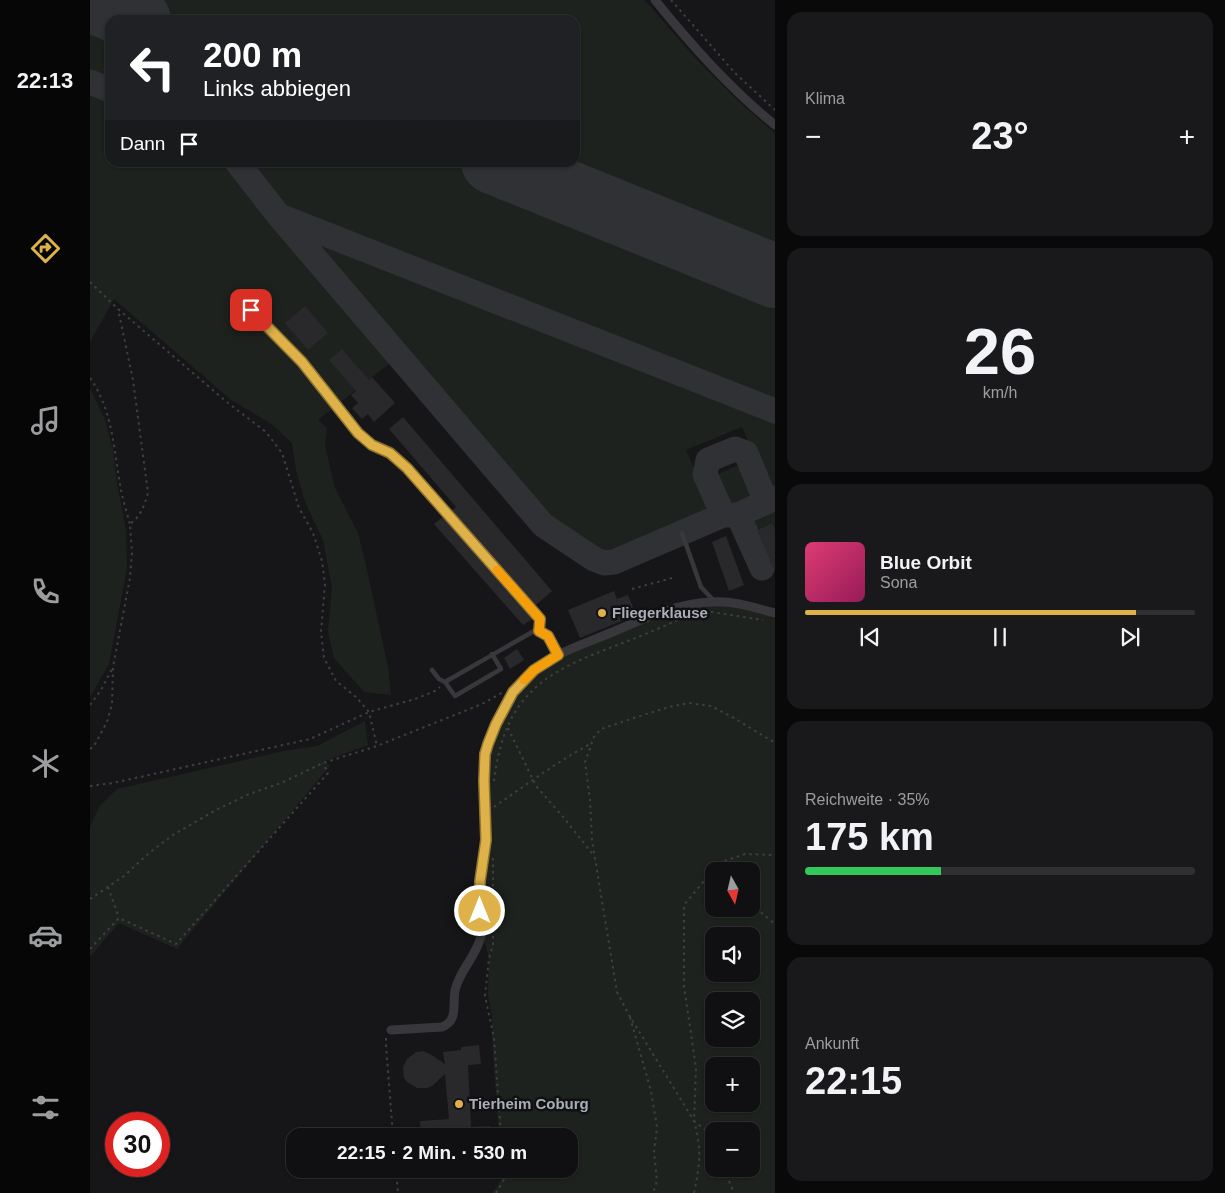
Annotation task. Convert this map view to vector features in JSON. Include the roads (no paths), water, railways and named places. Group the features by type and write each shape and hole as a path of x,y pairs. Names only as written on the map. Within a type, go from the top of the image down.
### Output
{"street":[{"path":"655,0 724,79 775,125"},
{"path":"391,1030 442,1026 446,1025 452,1018 455,988 480,937 480,881 486,840 485,754 496,724 513,692 534,670 558,655 646,618 691,604 714,601 744,605 775,613"}],"lane":[{"path":"251,310 302,362 358,433 372,445 390,453 407,468 540,619 539,631"},
{"path":"682,533 701,588 714,601"},
{"path":"445,682 534,631 539,631 548,636 558,655"},
{"path":"432,670 439,679 445,682 455,696 501,668 492,654"}],"place":[{"name":"Fliegerklause","path":"602,613"},
{"name":"Tierheim Coburg","path":"459,1104"}]}
